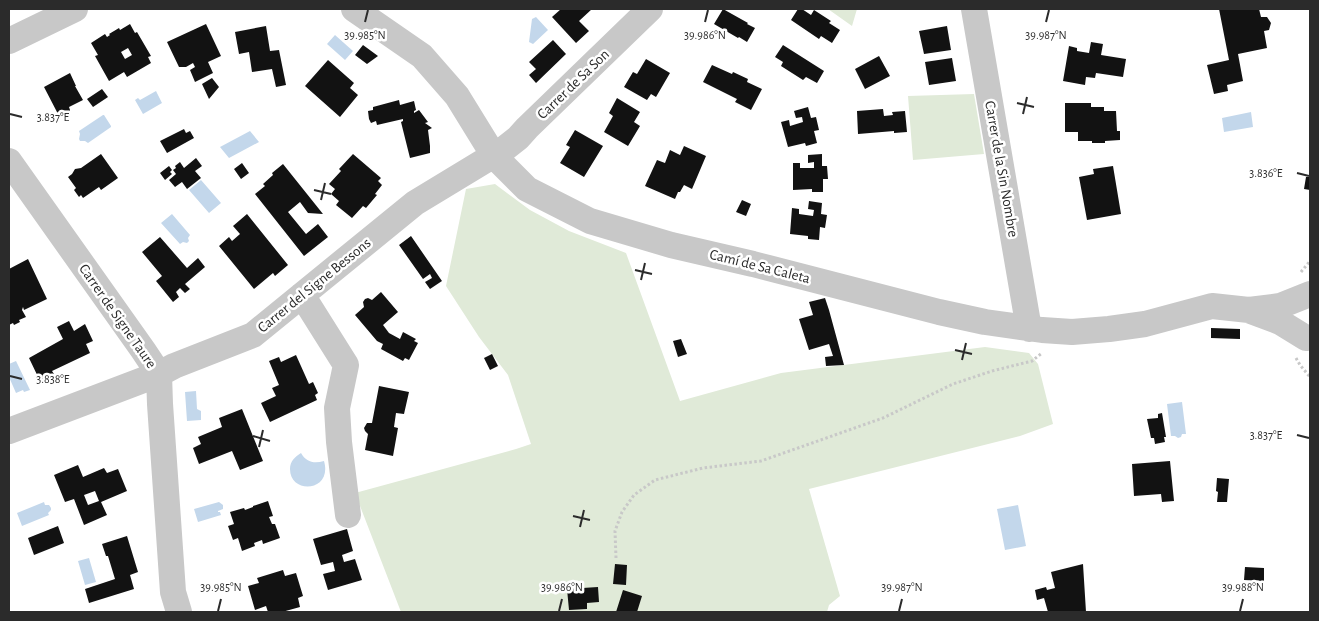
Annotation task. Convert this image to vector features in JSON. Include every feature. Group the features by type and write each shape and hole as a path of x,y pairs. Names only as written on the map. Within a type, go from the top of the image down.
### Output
{"street":[{"path":"9,41 75,9"},
{"name":"Camí de Sa Caleta","path":"354,9 422,56 457,96 494,156 527,189 590,221 671,245 939,312 1029,329 1072,332 1109,329 1145,324 1212,306 1249,310 1280,306 1310,293"},
{"name":"Carrer de Sa Son","path":"494,156 518,138 650,9"},
{"name":"Carrer de la Sin Nombre","path":"974,9 1029,329"},
{"name":"Carrer del Signe Bessons","path":"9,431 158,374 252,335 416,204 494,156"},
{"name":"Carrer de Signe Taure","path":"9,161 138,342 158,374 173,592 178,612"},
{"path":"1308,342 1304,315 1310,293"},
{"path":"302,295 346,365 337,408 338,442 348,515"},
{"name":"Camí de Sa Caleta","path":"1249,310 1280,322 1308,342"}],"path":[{"path":"616,558 615,531 622,512 634,495 655,480 703,468 762,461 883,418 953,384 992,371 1032,361 1045,351"}],"green space":[{"path":"828,9 857,9 852,26"},
{"path":"974,94 984,154 913,160 908,96"},
{"path":"495,184 530,210 569,231 626,253 680,401 781,373 985,347 1029,353 1038,364 1053,424 1020,436 809,489 840,596 829,605 827,612 401,612 355,493 531,444 508,375 479,337 446,286 466,189"}],"water":[{"path":"536,17 548,30 533,44 529,42 532,19"},
{"path":"335,35 353,51 345,60 327,44"},
{"path":"156,91 162,103 143,114 135,100 138,98 140,100"},
{"path":"1251,112 1253,127 1224,132 1222,118"},
{"path":"103,115 111,127 88,143 80,141 79,131"},
{"path":"250,131 259,142 229,158 220,147"},
{"path":"201,180 221,203 209,213 189,190"},
{"path":"172,214 190,235 187,243 183,242 180,244 161,223"},
{"path":"16,361 30,390 16,393 9,377 9,364"},
{"path":"196,391 197,409 201,411 201,420 187,421 185,392"},
{"path":"1182,402 1186,434 1182,434 1178,438 1171,436 1167,404"},
{"path":"301,453 311,462 324,461 325,471 322,479 317,484 303,486 292,477 290,469 292,461"},
{"path":"44,502 45,505 49,505 51,508 48,513 49,515 22,526 17,513"},
{"path":"219,502 223,505 223,509 218,511 221,515 198,522 194,509"},
{"path":"1018,505 1026,546 1005,550 997,509"},
{"path":"89,558 96,582 85,585 78,561"}],"building":[{"path":"561,9 592,9 579,21 589,31 576,43 552,17"},
{"path":"723,9 755,28 747,42 714,24"},
{"path":"798,9 802,9 811,15 814,10 831,21 829,23 840,30 832,43 821,36 819,39 791,20"},
{"path":"1219,9 1259,9 1261,17 1267,17 1271,23 1269,30 1264,31 1267,48 1238,54 1243,81 1227,85 1228,91 1214,94 1207,65 1229,60"},
{"path":"130,24 151,56 148,57 151,63 127,77 124,72 109,81 95,56 98,55 91,43 105,34 107,37 119,28 120,30","holes":["128,48 132,55 125,59 121,52"]},
{"path":"206,24 221,56 208,62 213,73 195,82 190,70 195,67 193,63 186,67 179,67 167,42"},
{"path":"266,26 270,51 279,50 286,85 276,87 272,69 252,72 249,52 239,54 235,32"},
{"path":"947,26 951,50 924,54 919,31"},
{"path":"553,40 566,54 536,83 529,75 536,69 529,62"},
{"path":"1091,42 1103,44 1101,55 1126,59 1123,77 1096,73 1095,78 1086,77 1085,85 1063,81 1069,46 1077,48 1077,51 1089,53"},
{"path":"363,45 378,56 367,64 355,55"},
{"path":"783,45 824,71 817,83 806,77 803,80 781,66 783,62 775,57"},
{"path":"879,56 890,76 865,89 855,69"},
{"path":"952,58 956,81 929,85 925,62"},
{"path":"646,59 670,73 656,97 651,94 647,100 624,87 633,72 637,74"},
{"path":"328,60 354,83 350,88 358,95 340,117 305,86"},
{"path":"712,65 748,79 747,82 762,89 751,110 735,102 737,99 703,82"},
{"path":"70,73 83,100 69,107 69,114 63,117 58,114 44,87"},
{"path":"212,78 219,87 209,99 202,84"},
{"path":"102,89 108,97 93,107 87,99"},
{"path":"617,98 640,112 634,122 640,126 628,146 604,132 613,116 609,113"},
{"path":"399,100 400,105 414,101 416,110 414,113 419,110 428,122 425,123 432,128 428,130 430,153 410,158 401,122 403,119 377,125 376,121 371,123 368,111 373,110 373,107"},
{"path":"1065,103 1091,103 1091,107 1104,107 1104,111 1116,111 1117,131 1120,131 1120,140 1105,141 1105,143 1078,141 1078,132 1065,132"},
{"path":"808,107 811,118 816,117 819,130 814,131 817,143 806,146 805,143 788,147 781,122 789,120 790,126 803,122 802,117 796,118 794,111"},
{"path":"883,109 884,116 893,115 892,112 905,111 907,132 894,133 894,131 858,134 857,111"},
{"path":"184,129 186,133 190,131 194,138 167,153 160,141"},
{"path":"575,130 603,146 584,177 560,163 570,147 566,145"},
{"path":"684,146 706,156 692,189 684,185 675,199 645,186 657,160 665,163 670,150 680,155"},
{"path":"101,154 118,178 101,190 99,187 83,198 81,195 79,197 74,190 76,188 68,177 75,169 81,168"},
{"path":"353,154 381,178 378,181 382,185 375,194 377,195 366,208 363,206 352,218 336,205 339,201 331,194 335,189 329,184 341,171 339,169"},
{"path":"822,154 822,166 827,166 828,179 823,179 823,192 812,192 812,189 793,190 793,163 800,163 800,168 814,168 814,162 808,163 808,155"},
{"path":"196,158 202,166 195,171 201,178 187,189 182,182 175,187 169,180 176,174 173,170 176,168 175,166 180,162 184,168"},
{"path":"242,163 249,173 241,179 234,169"},
{"path":"283,164 323,214 308,213 300,202 288,212 306,234 318,224 328,237 304,256 255,194 265,186 263,184 273,175 272,173"},
{"path":"169,166 172,174 165,180 160,173"},
{"path":"1113,166 1121,214 1087,220 1079,177 1094,174 1093,169"},
{"path":"1306,177 1310,177 1310,190 1304,189"},
{"path":"742,200 751,204 746,216 736,212"},
{"path":"809,201 822,203 821,214 827,215 825,228 820,227 819,240 808,239 808,236 790,234 792,208 799,209 799,214 813,216 814,210 808,209"},
{"path":"247,214 288,265 275,276 273,273 254,289 219,246 229,237 232,241 240,234 233,226"},
{"path":"411,236 442,281 430,289 425,282 432,278 430,274 423,279 399,245"},
{"path":"160,237 187,268 198,258 205,267 185,284 190,289 185,293 180,288 176,292 179,297 173,302 156,281 162,276 142,252"},
{"path":"28,259 47,299 24,310 23,307 22,310 26,317 14,325 13,323 9,325 9,269"},
{"path":"381,292 398,312 383,325 389,333 400,339 403,332 416,339 414,341 418,343 409,360 405,358 403,361 381,349 383,344 377,341 355,315 364,307 363,302 365,299 372,300"},
{"path":"825,298 844,365 826,366 825,357 833,356 829,344 809,350 799,319 813,315 809,302"},
{"path":"69,321 74,331 85,324 93,341 86,344 90,353 52,371 54,374 40,381 29,358 63,339 57,327"},
{"path":"1211,328 1240,329 1240,339 1211,338"},
{"path":"681,339 687,354 678,357 673,341"},
{"path":"492,354 498,366 490,370 484,358"},
{"path":"296,355 309,384 313,382 318,393 315,395 317,400 270,422 261,403 276,396 272,388 279,385 269,361 279,357 281,362"},
{"path":"379,386 409,392 404,414 396,413 394,427 398,428 393,456 365,450 368,434 364,428 367,423 372,423"},
{"path":"242,409 263,461 240,470 232,451 199,464 193,448 201,444 198,437 222,427 219,418"},
{"path":"1162,413 1166,437 1164,437 1165,442 1155,444 1154,438 1151,438 1147,419 1158,418 1158,414"},
{"path":"1170,461 1174,501 1162,502 1161,494 1134,496 1132,464"},
{"path":"78,465 83,477 104,468 107,473 118,469 127,491 101,502 107,515 84,525 74,499 65,502 54,475","holes":["95,491 99,501 88,505 84,495"]},
{"path":"1217,478 1229,479 1227,502 1217,502"},
{"path":"268,501 273,516 269,517 272,524 275,524 280,538 263,544 262,540 254,543 255,546 242,551 238,538 233,540 228,526 234,524 230,512 244,508 245,510"},
{"path":"58,526 64,543 34,555 28,538"},
{"path":"347,529 353,551 342,555 344,562 355,559 362,580 328,590 323,574 335,571 333,562 321,565 313,539"},
{"path":"127,536 138,572 130,575 134,589 89,603 85,589 115,579 102,544"},
{"path":"615,564 627,565 626,585 613,584"},
{"path":"1083,564 1086,612 1048,612 1044,598 1037,600 1035,590 1046,587 1047,590 1055,588 1051,572"},
{"path":"1245,567 1264,568 1264,581 1244,580"},
{"path":"283,570 285,576 296,573 303,596 298,598 300,607 282,612 268,612 266,606 255,610 248,586 259,583 257,578"},
{"path":"598,587 599,602 587,603 587,609 569,610 567,589"},
{"path":"623,590 642,596 637,612 616,612"}]}
